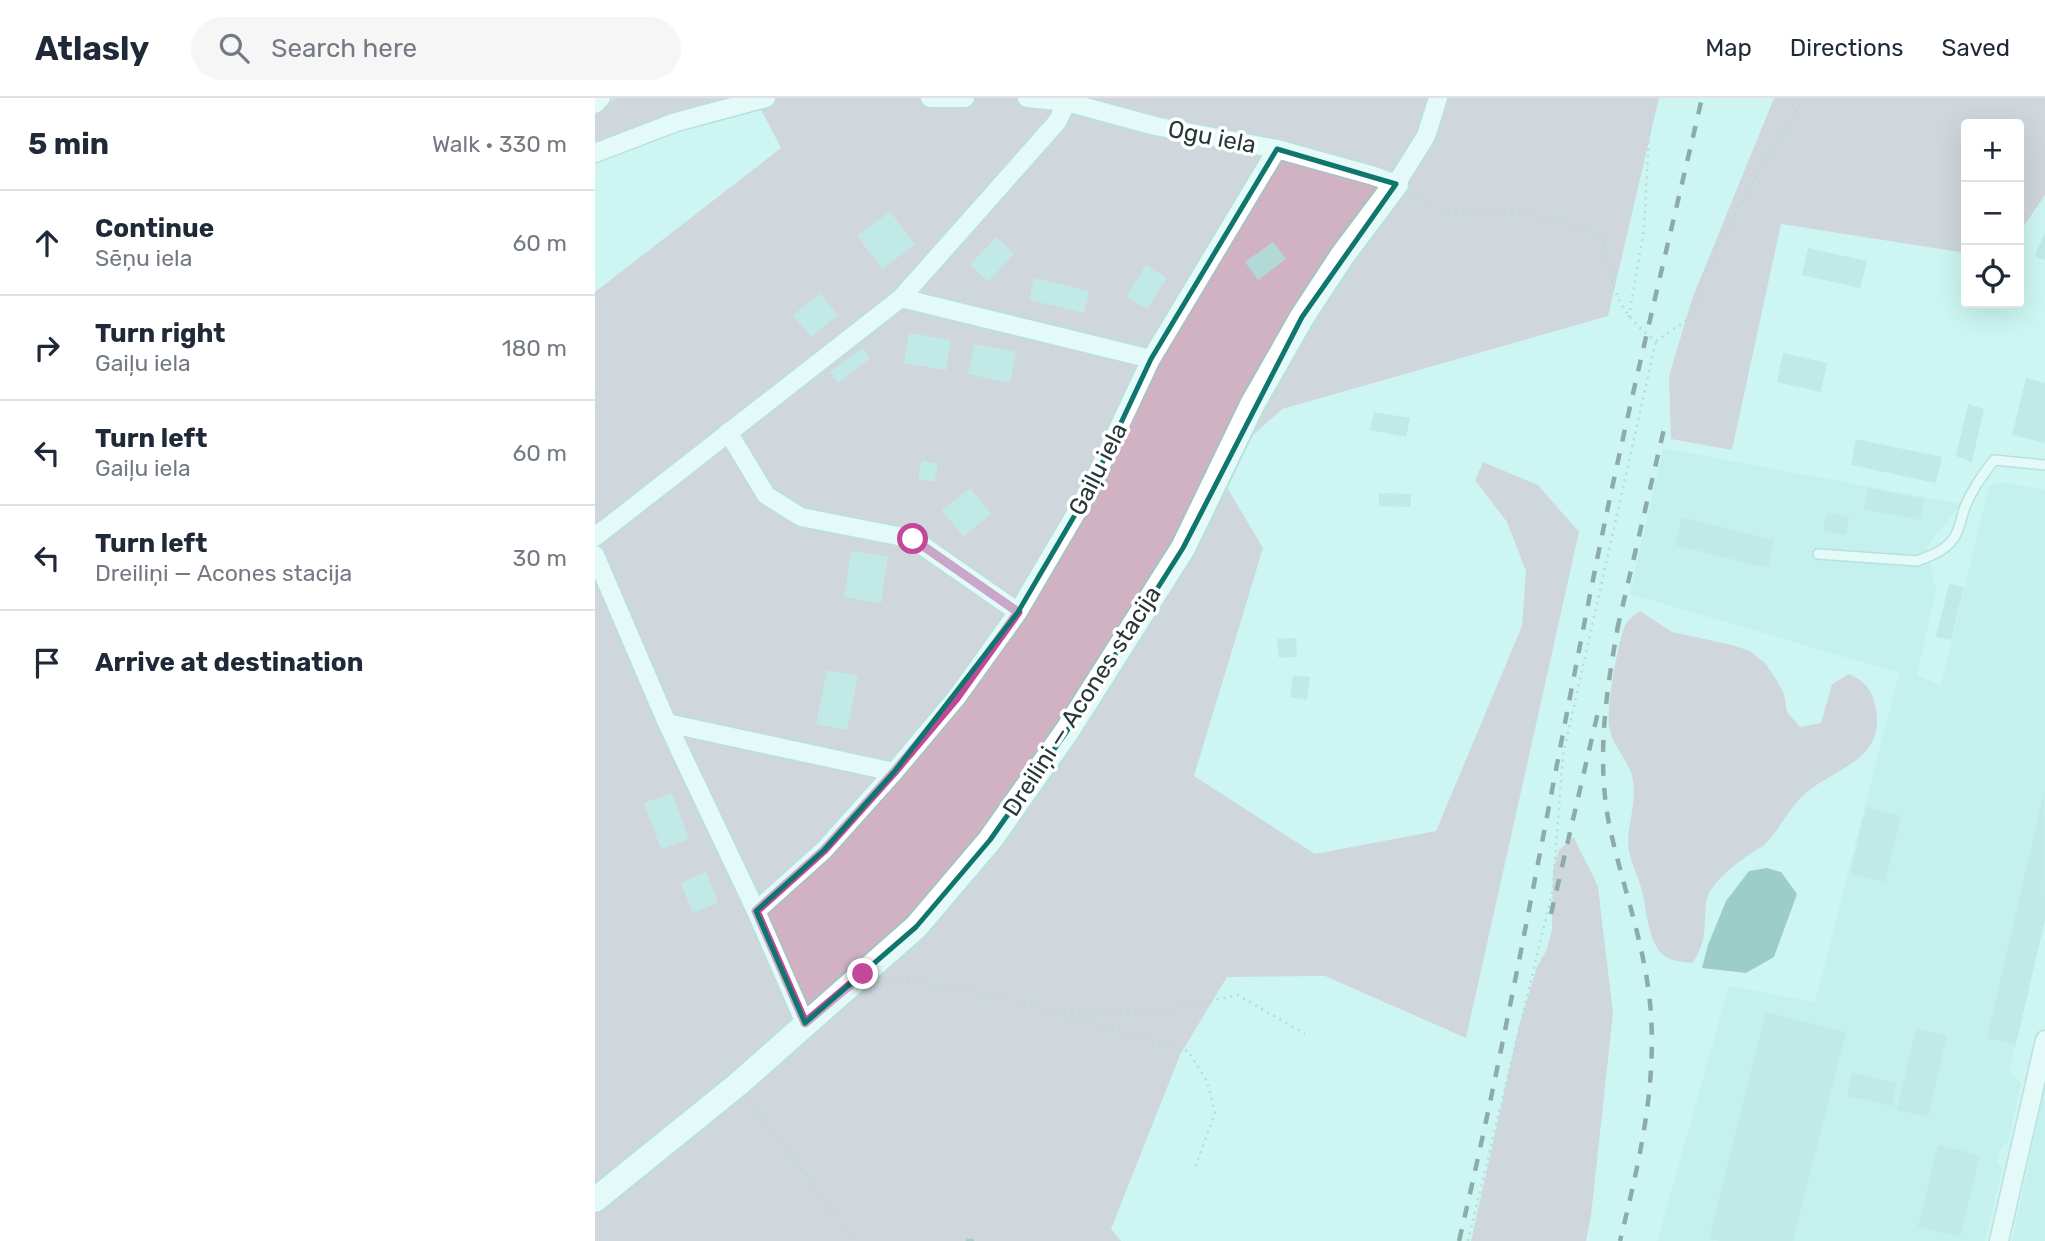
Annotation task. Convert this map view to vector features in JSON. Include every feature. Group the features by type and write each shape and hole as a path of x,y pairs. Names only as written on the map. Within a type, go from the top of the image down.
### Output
{"street":[{"path":"595,104 601,98"},
{"path":"595,153 676,122 766,98"},
{"path":"930,98 965,98"},
{"name":"Ogu iela","path":"1027,98 1067,102 1155,126 1277,149 1396,184"},
{"name":"Dreiliņi — Acones stacija","path":"595,1199 737,1085 916,927 990,840 1067,731 1183,548 1252,405 1302,317 1342,256 1396,184 1426,136 1438,98"},
{"path":"595,537 901,298 1057,122 1067,102"},
{"name":"Gaiļu iela","path":"756,911 824,850 894,772 957,697 1018,612 1089,491 1151,359 1277,149"},
{"path":"901,298 1151,359"},
{"path":"728,432 766,495 801,517 913,539 1018,612"},
{"path":"595,555 667,723 756,911 805,1023"},
{"path":"667,723 894,772"},
{"path":"1999,1241 2045,1041"}],"lane":[{"path":"1818,554 1917,561 1940,552 1954,538 1964,507 1975,485 1994,460 2045,465"}],"path":[{"path":"1629,317 1644,229 1651,98"},
{"path":"1468,1241 1553,889 1563,755 1656,341 1690,317 1718,246 1742,200 1804,98"},
{"path":"1396,184 1441,211 1520,213 1557,220 1600,234 1604,239 1612,285 1629,317 1656,341"},
{"path":"863,974 879,980 940,985 1057,1013 1188,1051 1207,1081 1215,1113 1195,1167"},
{"path":"1057,1013 1148,1014 1238,995 1305,1034"},
{"path":"737,1085 856,1241"}],"highlighted area":[{"path":"1277,149 1396,184 1302,317 1183,548 1067,731 990,840 916,927 805,1023 756,911 824,850 894,772 1018,612 1089,491 1151,359"}],"shaded area":[{"path":"614,98 725,98 595,145 595,116"},
{"path":"755,98 1659,98 1608,316 1282,409 1216,469 1263,548 1194,776 1315,854 1436,831 1522,626 1526,571 1507,522 1475,480 1483,462 1538,485 1579,532 1466,1038 1325,976 1227,977 1180,1055 1111,1229 1121,1241 595,1241 595,292 781,148"},
{"path":"1774,98 2045,98 2045,195 2024,226 2024,119 1961,119 1961,252 1781,224 1732,450 1671,439 1669,376 1692,299"},
{"path":"1663,448 1961,504 1927,547 1936,590 1917,675 1941,686 1989,486 2001,482 2045,490 2045,920 2009,1072 2021,1083 2008,1143 2002,1146 1997,1161 2002,1170 1985,1241 1657,1241 1729,986 1815,1002 1899,673 1630,594"},
{"path":"1640,611 1672,632 1750,651 1765,663 1776,679 1784,694 1787,712 1800,727 1821,723 1832,684 1849,674 1868,688 1876,710 1877,727 1873,741 1865,752 1806,793 1765,844 1731,868 1713,887 1706,904 1703,941 1693,963 1677,961 1663,955 1651,935 1628,846 1633,780 1609,726 1611,691 1622,634 1627,622"},
{"path":"1574,837 1598,887 1613,1013 1586,1241 1471,1241 1519,1026 1537,967 1547,949 1552,930 1553,870 1559,850"},
{"path":"1767,868 1781,872 1797,894 1774,957 1746,973 1702,968 1708,945 1726,901 1749,871"},
{"path":"2045,1086 2045,1241 2012,1241"}],"building":[{"path":"890,211 915,244 882,269 857,236"},
{"path":"2045,232 2045,260 2035,256"},
{"path":"996,237 1014,254 988,282 970,265"},
{"path":"1273,242 1286,259 1258,280 1245,262"},
{"path":"1808,248 1867,261 1860,288 1802,275"},
{"path":"1146,265 1167,278 1147,309 1126,297"},
{"path":"1034,278 1089,291 1084,313 1029,300"},
{"path":"820,294 838,315 811,337 793,315"},
{"path":"909,333 951,340 946,370 904,363"},
{"path":"974,344 1016,352 1010,383 968,374"},
{"path":"863,348 870,358 838,383 830,372"},
{"path":"1783,353 1827,363 1821,392 1777,382"},
{"path":"2026,378 2045,383 2045,443 2012,435"},
{"path":"1968,404 1984,409 1972,462 1956,456"},
{"path":"1374,412 1410,418 1406,437 1370,430"},
{"path":"1856,439 1942,457 1936,483 1851,465"},
{"path":"922,460 938,464 934,482 918,479"},
{"path":"970,488 991,514 963,537 942,510"},
{"path":"1868,488 1924,499 1920,520 1864,509"},
{"path":"1379,493 1411,494 1411,507 1379,506"},
{"path":"1827,513 1849,516 1846,535 1823,531"},
{"path":"1682,517 1774,540 1768,568 1675,545"},
{"path":"851,551 888,556 881,603 844,597"},
{"path":"1949,584 1964,587 1951,640 1936,637"},
{"path":"1296,638 1297,657 1279,658 1277,639"},
{"path":"827,670 858,676 847,730 816,724"},
{"path":"1293,675 1310,677 1307,700 1290,697"},
{"path":"2044,792 2045,920 2016,1044 1987,1038"},
{"path":"672,793 689,839 661,849 644,803"},
{"path":"1866,807 1901,816 1885,882 1850,874"},
{"path":"706,872 718,903 693,913 681,883"},
{"path":"1766,1012 1846,1032 1793,1241 1721,1241 1709,1238"},
{"path":"1916,1028 1947,1036 1928,1117 1897,1110"},
{"path":"1852,1073 1897,1083 1892,1106 1847,1096"},
{"path":"1938,1145 1980,1155 1960,1237 1918,1227"}],"railway":[{"path":"1459,1241 1515,983 1611,493 1702,98"},
{"path":"1617,630 1664,429"},
{"path":"1619,621 1604,727 1606,807 1645,969 1652,1044 1644,1129 1620,1241"},
{"path":"1551,914 1598,712"}],"route":[{"path":"863,974 805,1023 756,911 824,850 894,772 957,697 1018,612 913,539"}]}
